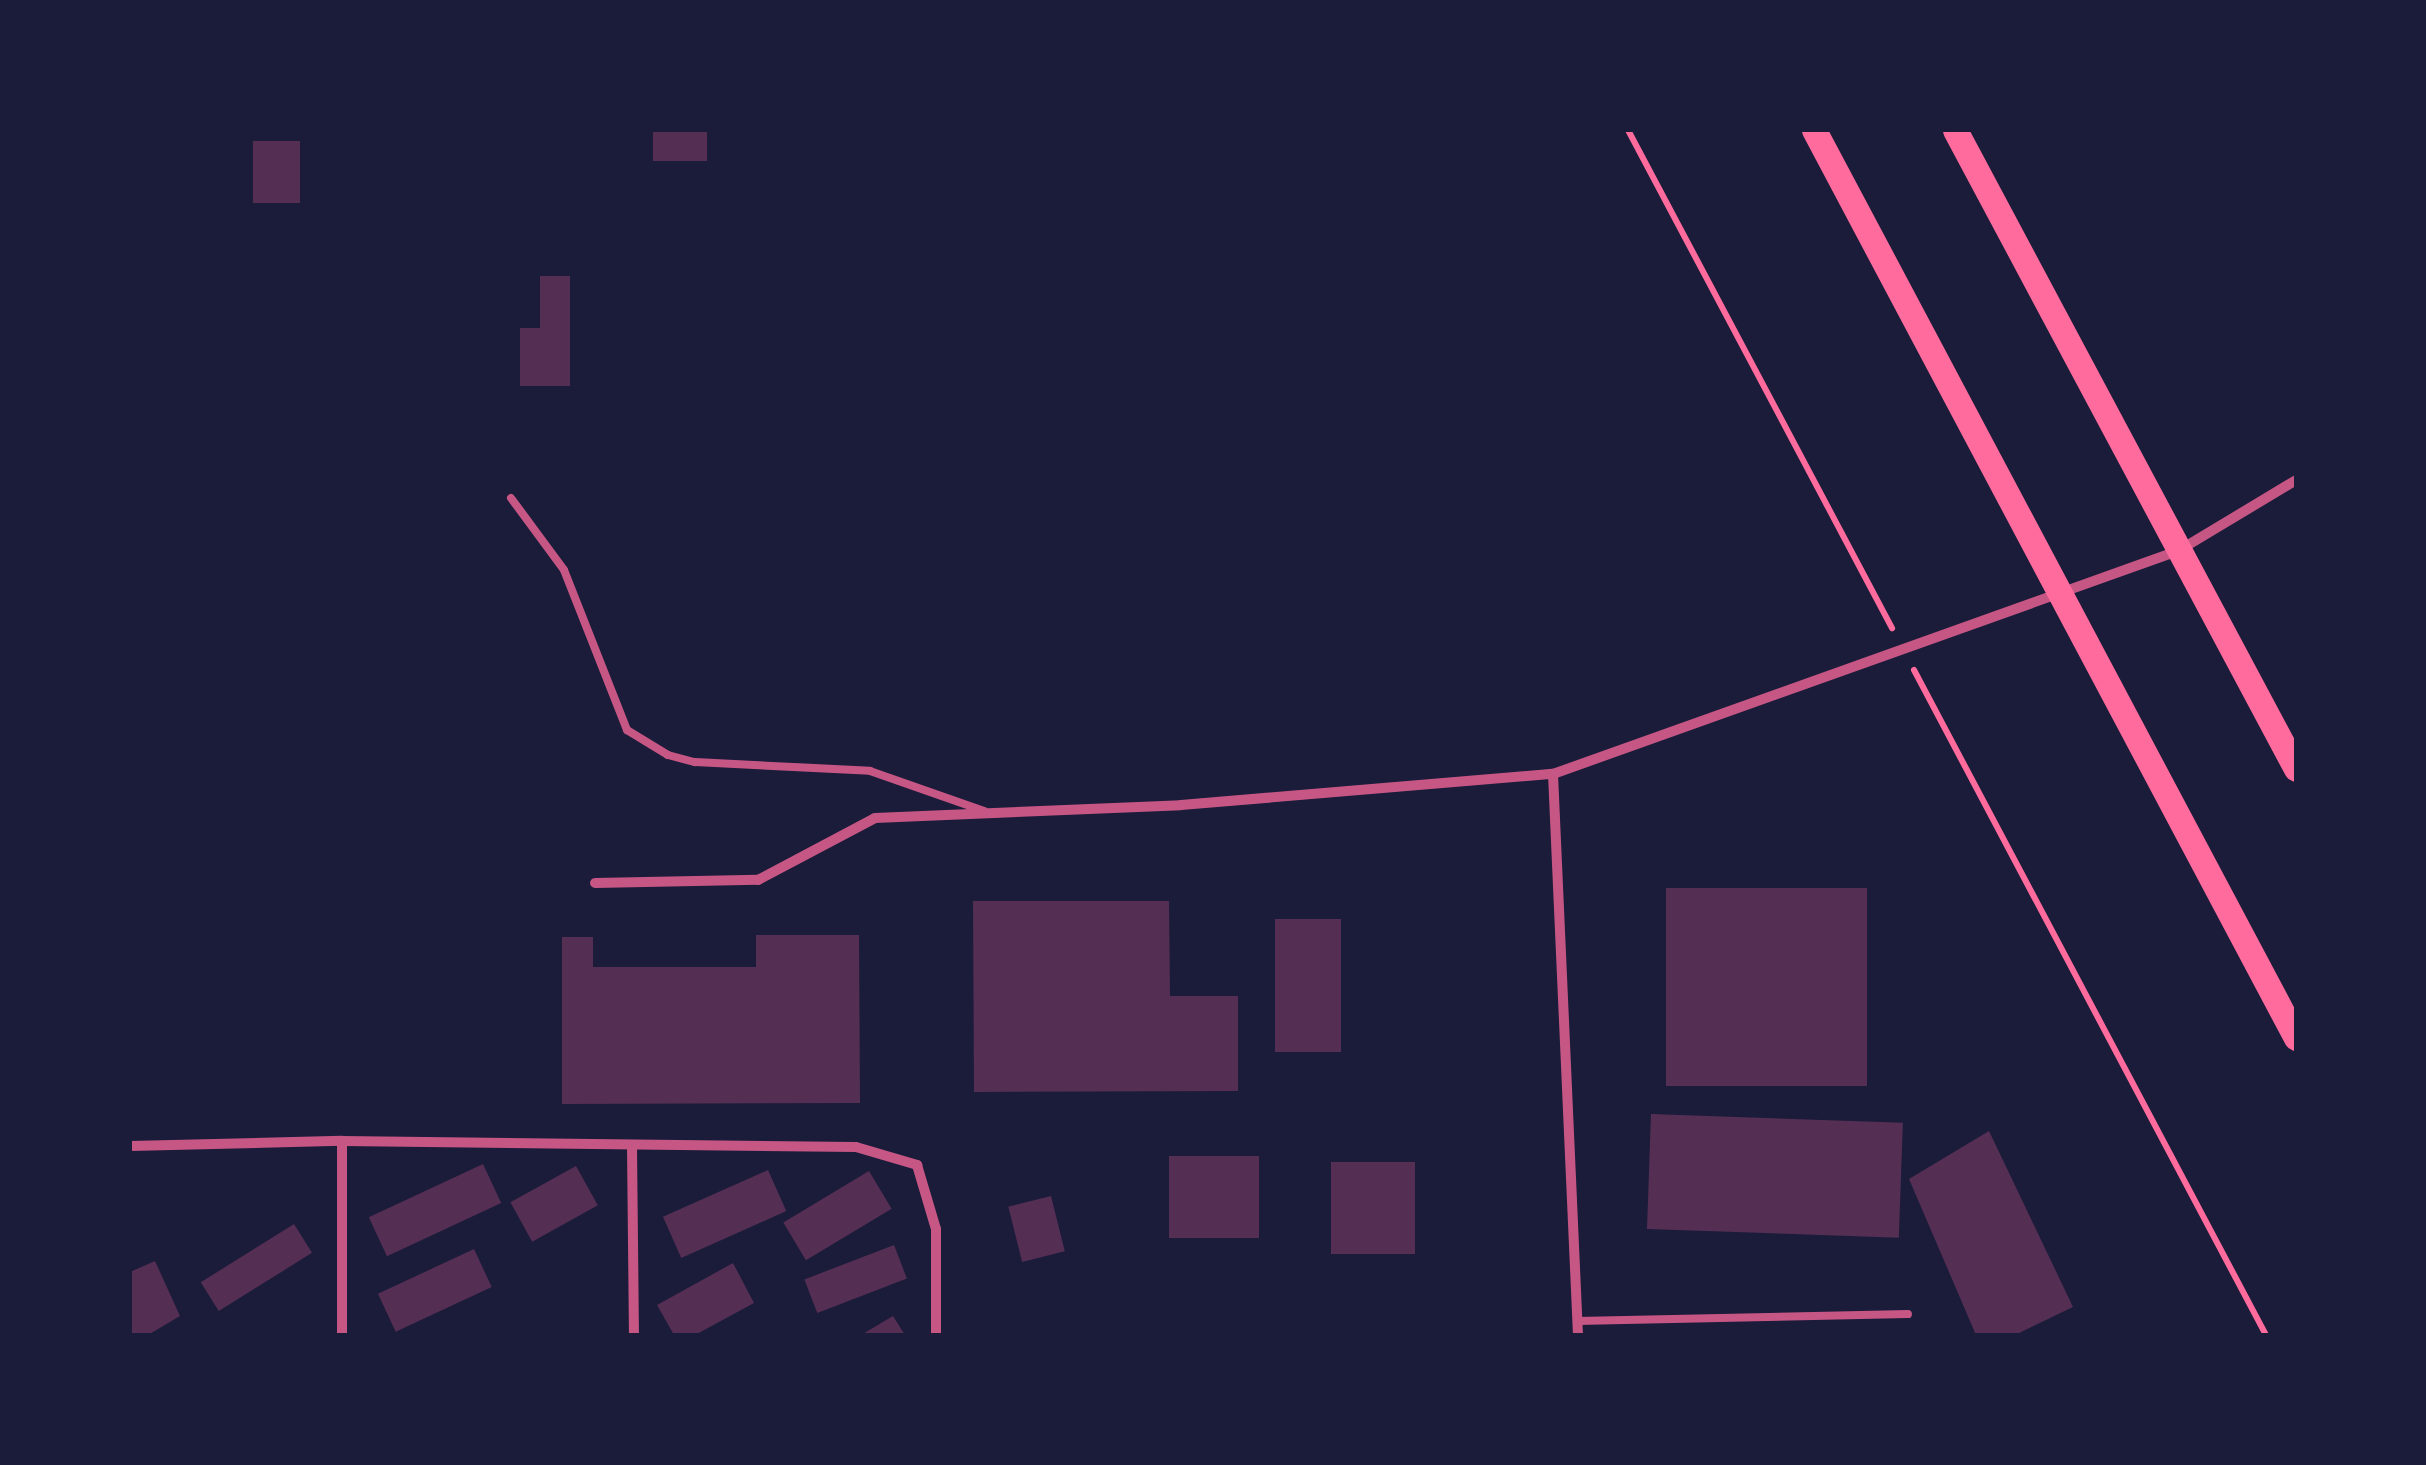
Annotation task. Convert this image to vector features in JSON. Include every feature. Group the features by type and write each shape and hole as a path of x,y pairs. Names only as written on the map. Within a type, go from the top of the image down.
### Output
{"main road":[{"path":"1814,130 2296,1038"},
{"path":"1955,130 2296,769"}],"street":[{"path":"595,883 758,880 875,818 1181,805 1554,774 1905,652 2178,551 2296,480"},
{"path":"1554,774 1578,1335"},
{"path":"342,1141 342,1335"},
{"path":"130,1146 342,1141 856,1146 917,1166 936,1229 936,1335"},
{"path":"632,1146 634,1335"}],"lane":[{"path":"511,498 564,570 627,730 668,756 695,762 870,771 988,813"},
{"path":"1577,1321 1908,1314"}],"path":[{"path":"1628,130 2266,1335"}],"building":[{"path":"653,130 707,130 707,161 653,161"},
{"path":"253,141 300,141 300,203 253,203"},
{"path":"540,276 570,276 570,386 520,386 520,328 540,328"},
{"path":"1666,888 1867,888 1867,1086 1666,1086"},
{"path":"973,901 1169,901 1170,996 1238,996 1238,1091 974,1092"},
{"path":"1275,919 1341,919 1341,1052 1275,1052"},
{"path":"756,935 859,935 860,1103 562,1104 562,937 593,937 593,967 756,967"},
{"path":"1651,1114 1903,1123 1899,1238 1647,1229"},
{"path":"1989,1131 2073,1307 2015,1335 1976,1335 1909,1179"},
{"path":"1169,1156 1259,1156 1259,1238 1169,1238"},
{"path":"1331,1162 1415,1162 1415,1254 1331,1254"},
{"path":"483,1164 501,1203 387,1256 369,1217"},
{"path":"576,1166 598,1205 532,1242 510,1202"},
{"path":"768,1170 786,1211 681,1258 663,1217"},
{"path":"869,1171 892,1209 806,1260 783,1223"},
{"path":"1051,1196 1065,1251 1022,1262 1008,1207"},
{"path":"294,1224 312,1253 219,1311 201,1282"},
{"path":"894,1245 907,1279 817,1313 804,1279"},
{"path":"474,1249 492,1287 396,1332 378,1294"},
{"path":"155,1261 180,1316 148,1335 130,1335 130,1272"},
{"path":"733,1263 754,1303 695,1335 674,1335 657,1305"},
{"path":"893,1316 905,1335 861,1335"}]}
